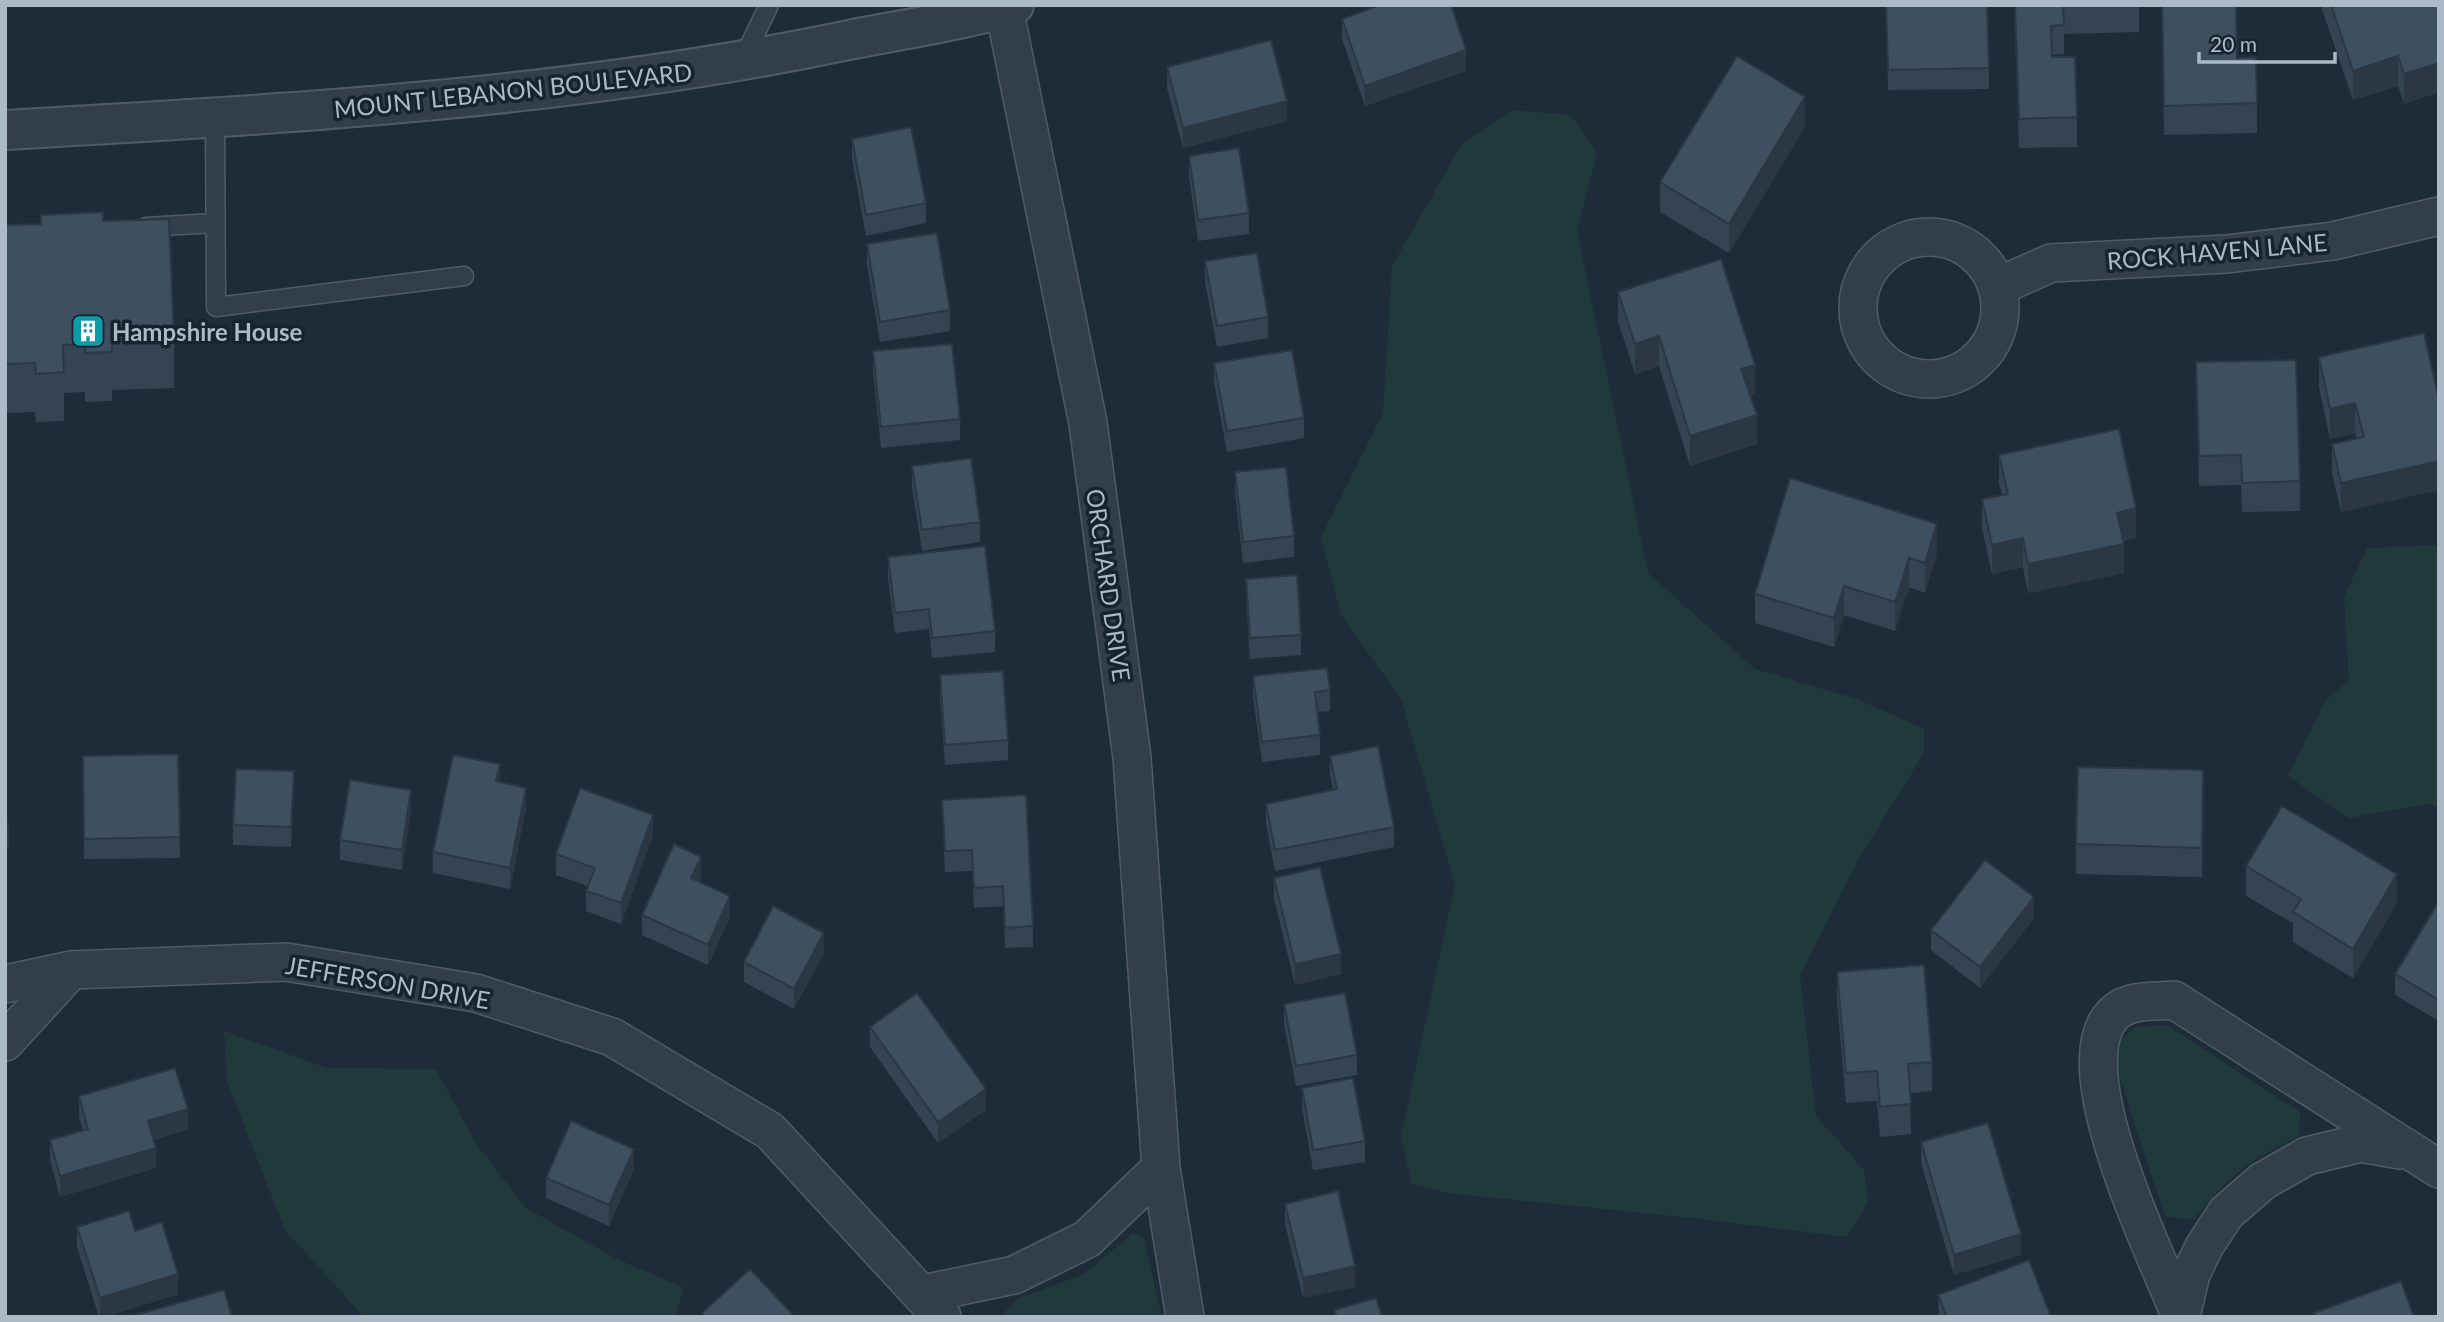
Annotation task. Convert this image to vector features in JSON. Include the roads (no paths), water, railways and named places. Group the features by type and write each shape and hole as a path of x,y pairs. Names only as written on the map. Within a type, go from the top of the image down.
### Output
{"street":[{"name":"MOUNT LEBANON BOULEVARD","path":"5,130 316,112 741,63 1009,7"},
{"name":"ORCHARD DRIVE","path":"1009,7 1088,423 1132,758 1161,1168 1185,1317"},
{"name":"ROCK HAVEN LANE","path":"1997,287 2052,264 2227,254 2307,245 2439,216"},
{"name":"JEFFERSON DRIVE","path":"5,984 71,970 286,962 476,993 612,1037 770,1132 933,1305"},
{"path":"5,1042 71,970"},
{"path":"2181,1317 2119,1164 2104,1114 2098,1064 2103,1036 2115,1012 2130,1003 2174,1000 2425,1160"},
{"path":"2181,1317 2192,1274 2204,1247 2226,1213 2263,1181 2307,1156 2361,1143 2425,1160"},
{"path":"933,1305 1014,1275 1087,1239 1161,1168"}],"lane":[{"path":"741,63 769,5"},
{"path":"215,118 216,307 464,276"},
{"path":"124,228 215,223"}],"place":[{"name":"Hampshire House","path":"88,331"}]}
